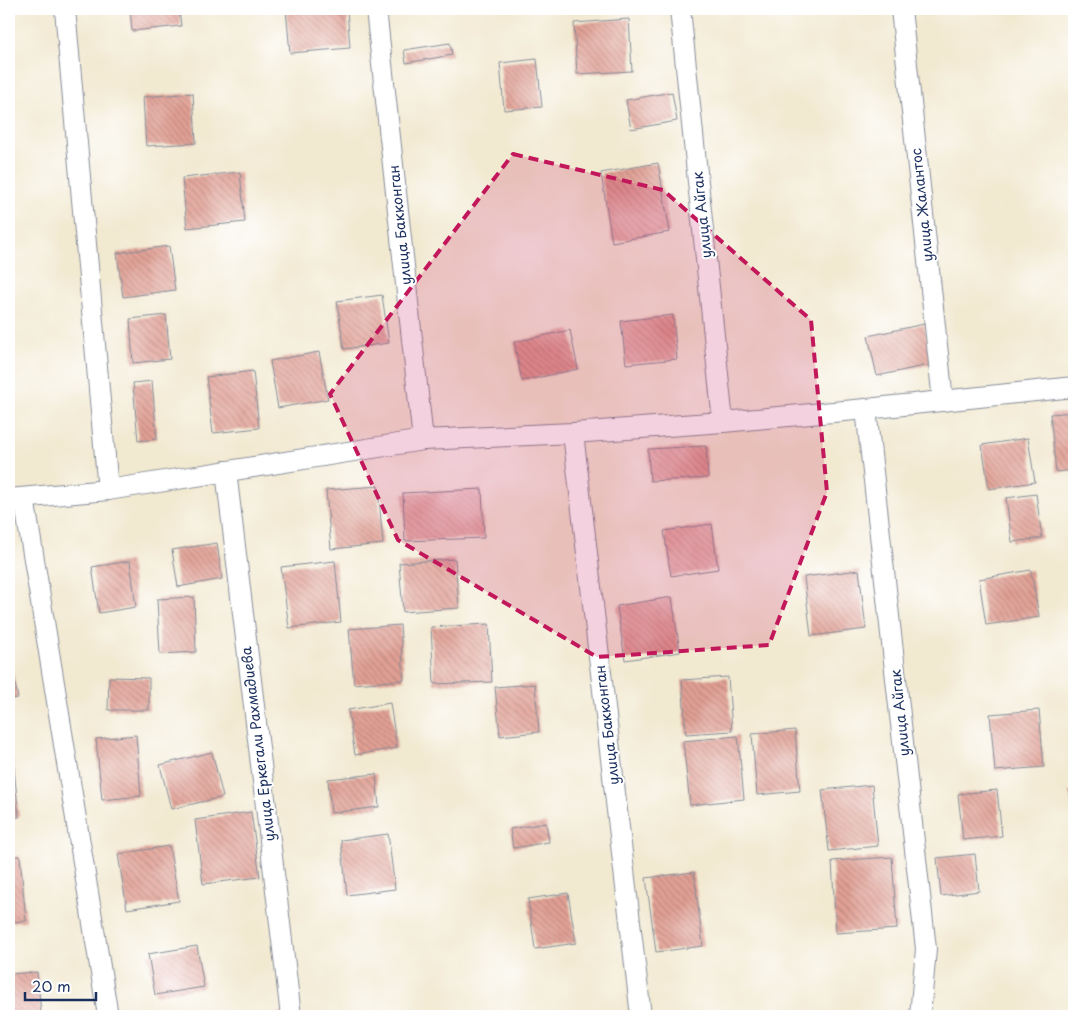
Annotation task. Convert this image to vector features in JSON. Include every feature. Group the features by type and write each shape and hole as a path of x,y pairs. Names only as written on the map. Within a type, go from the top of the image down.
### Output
{"street":[{"path":"65,9 108,490"},
{"name":"улица Бакконган","path":"376,9 423,440"},
{"name":"улица Айгак","path":"680,9 723,422"},
{"name":"улица Жалантос","path":"901,9 943,401"},
{"path":"108,1016 16,498 108,490 423,440 573,433 723,422 1074,387"},
{"name":"улица Айгак","path":"866,409 926,949 920,1016"},
{"name":"улица Бакконган","path":"573,433 641,1016"},
{"name":"улица Еркегали Рахмадиева","path":"226,471 291,1016"}],"highlighted area":[{"path":"513,154 663,190 811,320 827,492 769,645 597,657 398,540 330,394"}],"building":[{"path":"130,9 179,9 181,26 132,31"},
{"path":"286,9 347,9 350,48 290,53"},
{"path":"1071,9 1074,9 1074,21 1073,21"},
{"path":"629,19 632,71 577,74 574,23"},
{"path":"450,43 452,55 406,63 404,50"},
{"path":"537,59 542,107 504,110 500,63"},
{"path":"672,92 677,121 631,129 626,100"},
{"path":"193,93 196,143 146,146 143,97"},
{"path":"658,163 670,232 612,242 601,173"},
{"path":"240,172 245,222 187,228 182,178"},
{"path":"169,246 175,290 123,297 117,253"},
{"path":"382,295 389,343 344,349 337,301"},
{"path":"166,315 170,359 133,363 130,319"},
{"path":"673,315 677,359 626,364 621,321"},
{"path":"924,324 933,364 877,376 868,336"},
{"path":"570,330 578,369 522,381 514,342"},
{"path":"319,352 328,399 278,408 270,361"},
{"path":"253,371 259,428 213,433 206,377"},
{"path":"152,381 157,439 138,441 133,383"},
{"path":"1074,412 1074,470 1056,472 1050,414"},
{"path":"1028,438 1035,482 989,489 982,445"},
{"path":"706,446 708,478 650,481 648,449"},
{"path":"378,486 383,544 331,549 326,490"},
{"path":"482,489 484,538 405,541 403,493"},
{"path":"1036,494 1042,538 1012,542 1006,498"},
{"path":"712,524 718,569 671,576 664,531"},
{"path":"217,543 222,579 178,587 172,550"},
{"path":"455,559 459,608 403,612 399,563"},
{"path":"130,561 136,607 99,613 92,567"},
{"path":"335,561 341,622 289,628 281,567"},
{"path":"859,570 866,629 811,636 804,577"},
{"path":"1031,570 1039,617 986,625 979,579"},
{"path":"194,597 196,652 160,654 157,599"},
{"path":"672,597 680,652 625,660 617,606"},
{"path":"489,624 492,682 434,684 431,627"},
{"path":"400,625 404,680 354,684 349,629"},
{"path":"9,654 18,698 9,699"},
{"path":"109,677 149,678 149,710 108,710"},
{"path":"728,677 732,731 686,734 682,680"},
{"path":"535,684 539,732 500,736 495,687"},
{"path":"390,703 397,748 355,755 348,710"},
{"path":"1039,710 1044,767 995,771 990,714"},
{"path":"795,730 800,791 757,795 752,734"},
{"path":"136,735 141,796 102,800 96,739"},
{"path":"738,736 744,799 690,805 683,741"},
{"path":"212,752 223,797 171,809 160,765"},
{"path":"13,759 19,817 9,818 9,760"},
{"path":"376,774 379,807 331,813 328,779"},
{"path":"872,785 878,846 829,851 822,790"},
{"path":"997,790 1002,836 963,840 958,794"},
{"path":"1070,792 1074,792 1074,813 1073,813"},
{"path":"251,812 260,877 203,884 195,820"},
{"path":"546,823 549,842 513,848 510,829"},
{"path":"388,834 395,889 347,895 341,840"},
{"path":"169,846 179,901 127,909 118,854"},
{"path":"975,854 979,891 941,896 937,858"},
{"path":"20,856 26,921 9,922 9,857"},
{"path":"892,857 897,929 836,933 832,861"},
{"path":"694,872 703,946 656,952 646,878"},
{"path":"568,893 576,943 535,949 528,899"},
{"path":"197,946 204,987 155,995 148,954"},
{"path":"37,972 41,1013 9,1015 9,974"},
{"path":"284,1012 285,1016 269,1016"}]}
